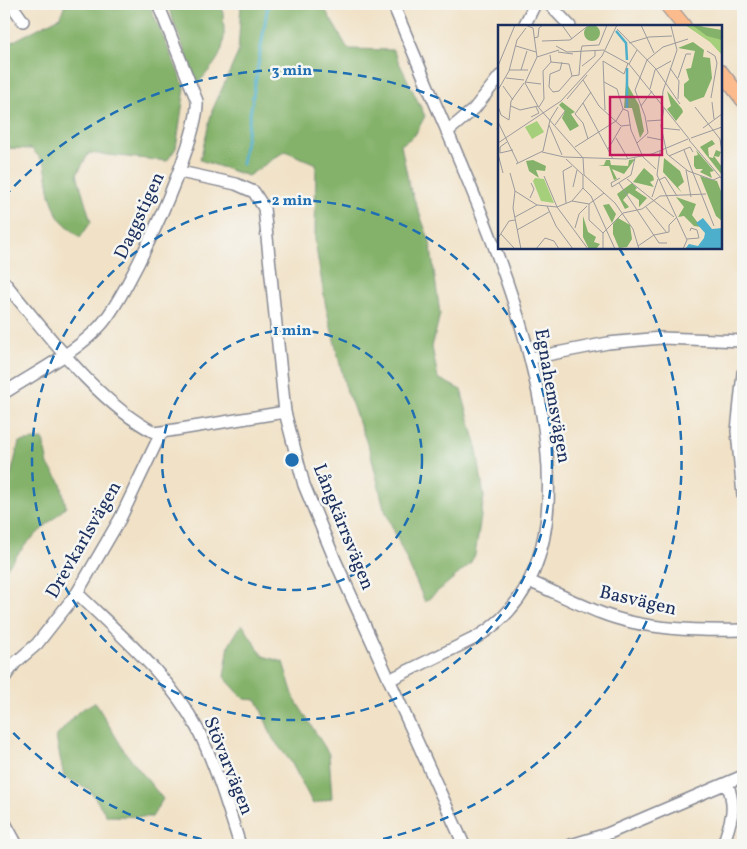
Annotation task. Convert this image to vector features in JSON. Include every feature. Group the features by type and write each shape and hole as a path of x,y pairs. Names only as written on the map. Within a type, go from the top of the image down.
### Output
{"main road":[{"path":"666,4 683,25"},
{"path":"722,73 743,100"}],"street":[{"path":"11,4 23,21"},
{"name":"Daggstigen","path":"4,393 77,347 101,325 124,289 180,172 198,114 197,101 158,4"},
{"name":"Egnahemsvägen","path":"390,680 488,630 508,611 531,582 540,557 545,532 549,487 542,419 531,358 510,287 482,211 393,4"},
{"path":"525,25 536,4"},
{"path":"549,4 569,25"},
{"path":"447,132 474,109 498,79"},
{"name":"Långkärrsvägen","path":"180,172 236,184 254,192 264,208 285,412 311,505 464,845"},
{"path":"4,282 64,355 124,410 151,430 161,434 285,412"},
{"path":"531,358 608,343 661,338 743,341"},
{"path":"743,373 737,431 741,457 743,496"},
{"name":"Drevkarlsvägen","path":"4,678 15,663 36,644 77,593 120,519 161,434"},
{"name":"Basvägen","path":"531,582 603,614 661,628 704,631 743,630"},
{"name":"Stövarvägen","path":"77,593 150,665 170,688 197,729 240,845"},
{"path":"571,845 607,834 743,776"},
{"path":"723,845 734,808 734,799 727,783"},
{"path":"4,821 17,845"}],"green space":[{"path":"65,4 149,4 185,88 176,148 167,161 89,153 77,174 91,222 80,238 58,217 50,195 45,164 32,149 4,148 4,46 60,17"},
{"path":"167,4 222,4 224,39 222,48 214,64 197,84"},
{"path":"241,4 322,4 348,49 393,50 425,116 415,135 401,145 409,185 430,242 440,314 432,347 438,378 461,390 476,444 484,497 475,555 469,565 425,602 384,508 370,451 346,389 326,307 315,242 316,164 285,151 248,176 200,160 212,111 238,53"},
{"path":"43,439 48,465 61,483 66,507 27,543 4,571 4,483 11,475 19,442"},
{"path":"242,624 263,656 283,662 294,698 329,754 332,798 313,804 291,762 273,739 257,700 244,699 224,677 229,645"},
{"path":"95,702 125,752 163,799 152,817 107,816 89,789 64,777 56,737 79,711"}],"waterway":[{"path":"242,164 268,4"}]}
